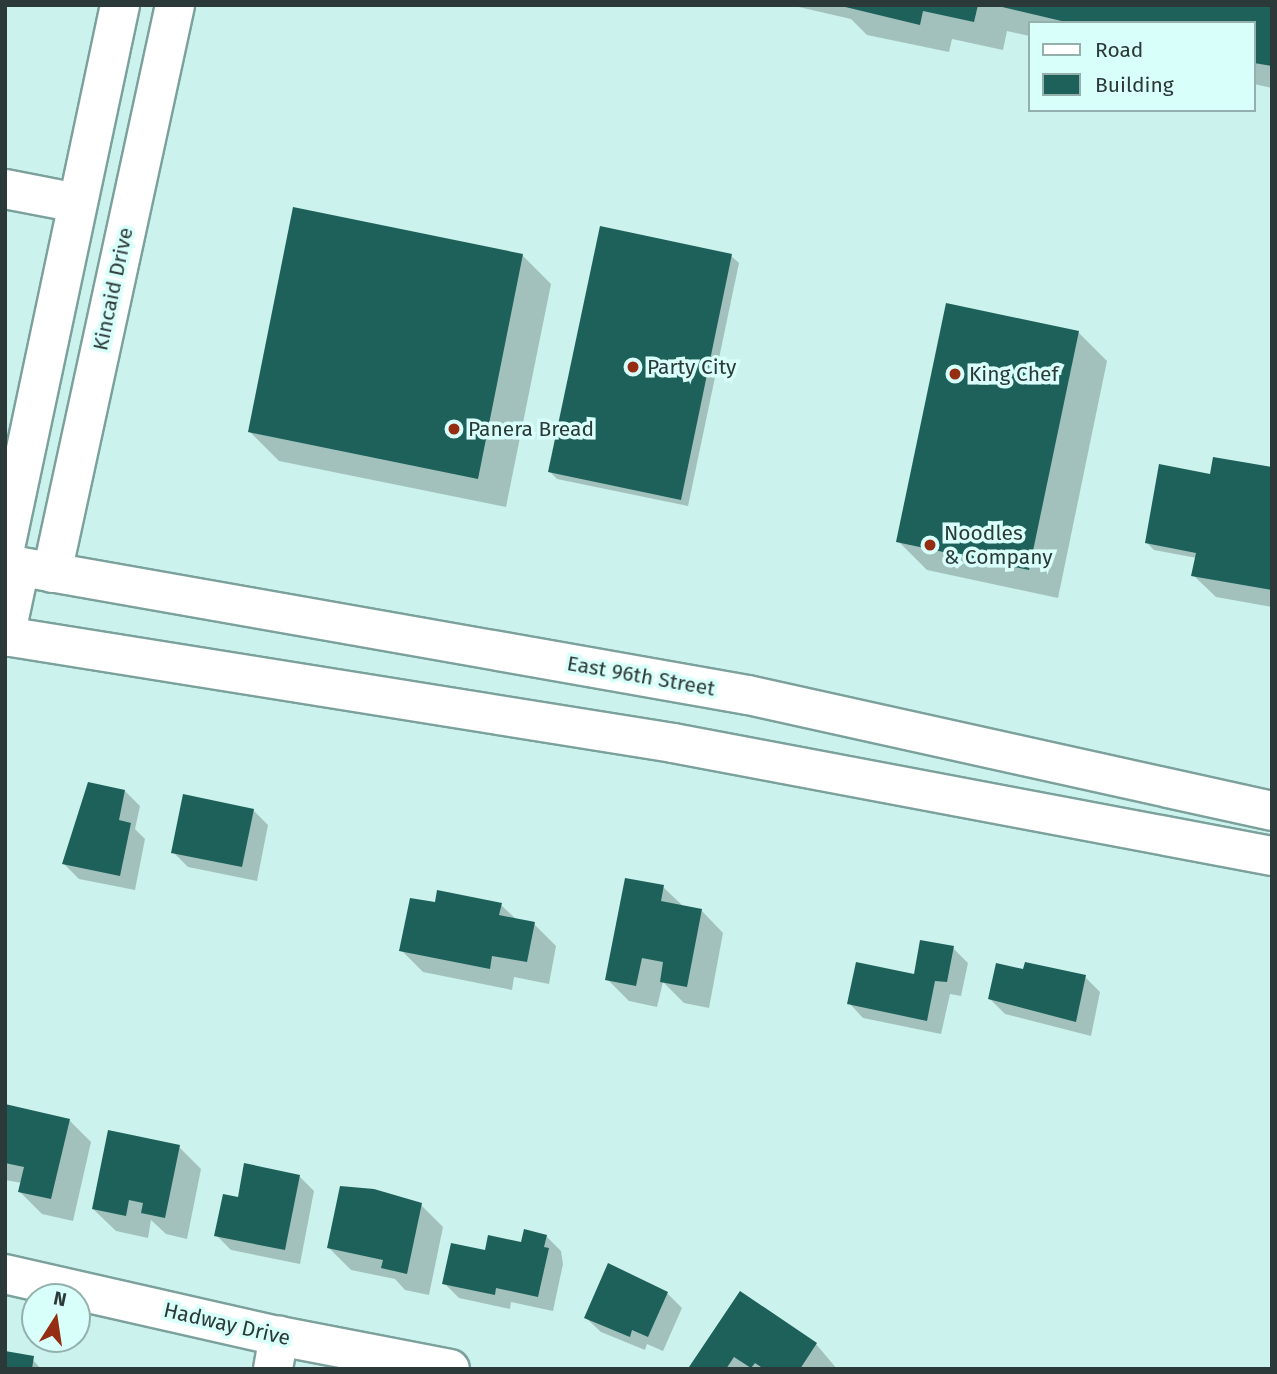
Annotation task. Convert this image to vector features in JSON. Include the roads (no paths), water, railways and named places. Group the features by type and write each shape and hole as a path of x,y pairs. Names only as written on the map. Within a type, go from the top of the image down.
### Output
{"main road":[{"path":"120,5 77,203 19,570 5,636 673,743 1272,856"},
{"name":"Kincaid Drive","path":"19,570 174,5"},
{"path":"5,189 77,203"},
{"name":"East 96th Street","path":"19,570 748,695 1014,758 1272,811"},
{"name":"Hadway Drive","path":"5,1274 276,1352 450,1369"}],"place":[{"name":"Party City","path":"633,367"},
{"name":"King Chef","path":"955,374"},
{"name":"Panera Bread","path":"454,429"},
{"name":"Noodles & Company","path":"930,545"}]}
